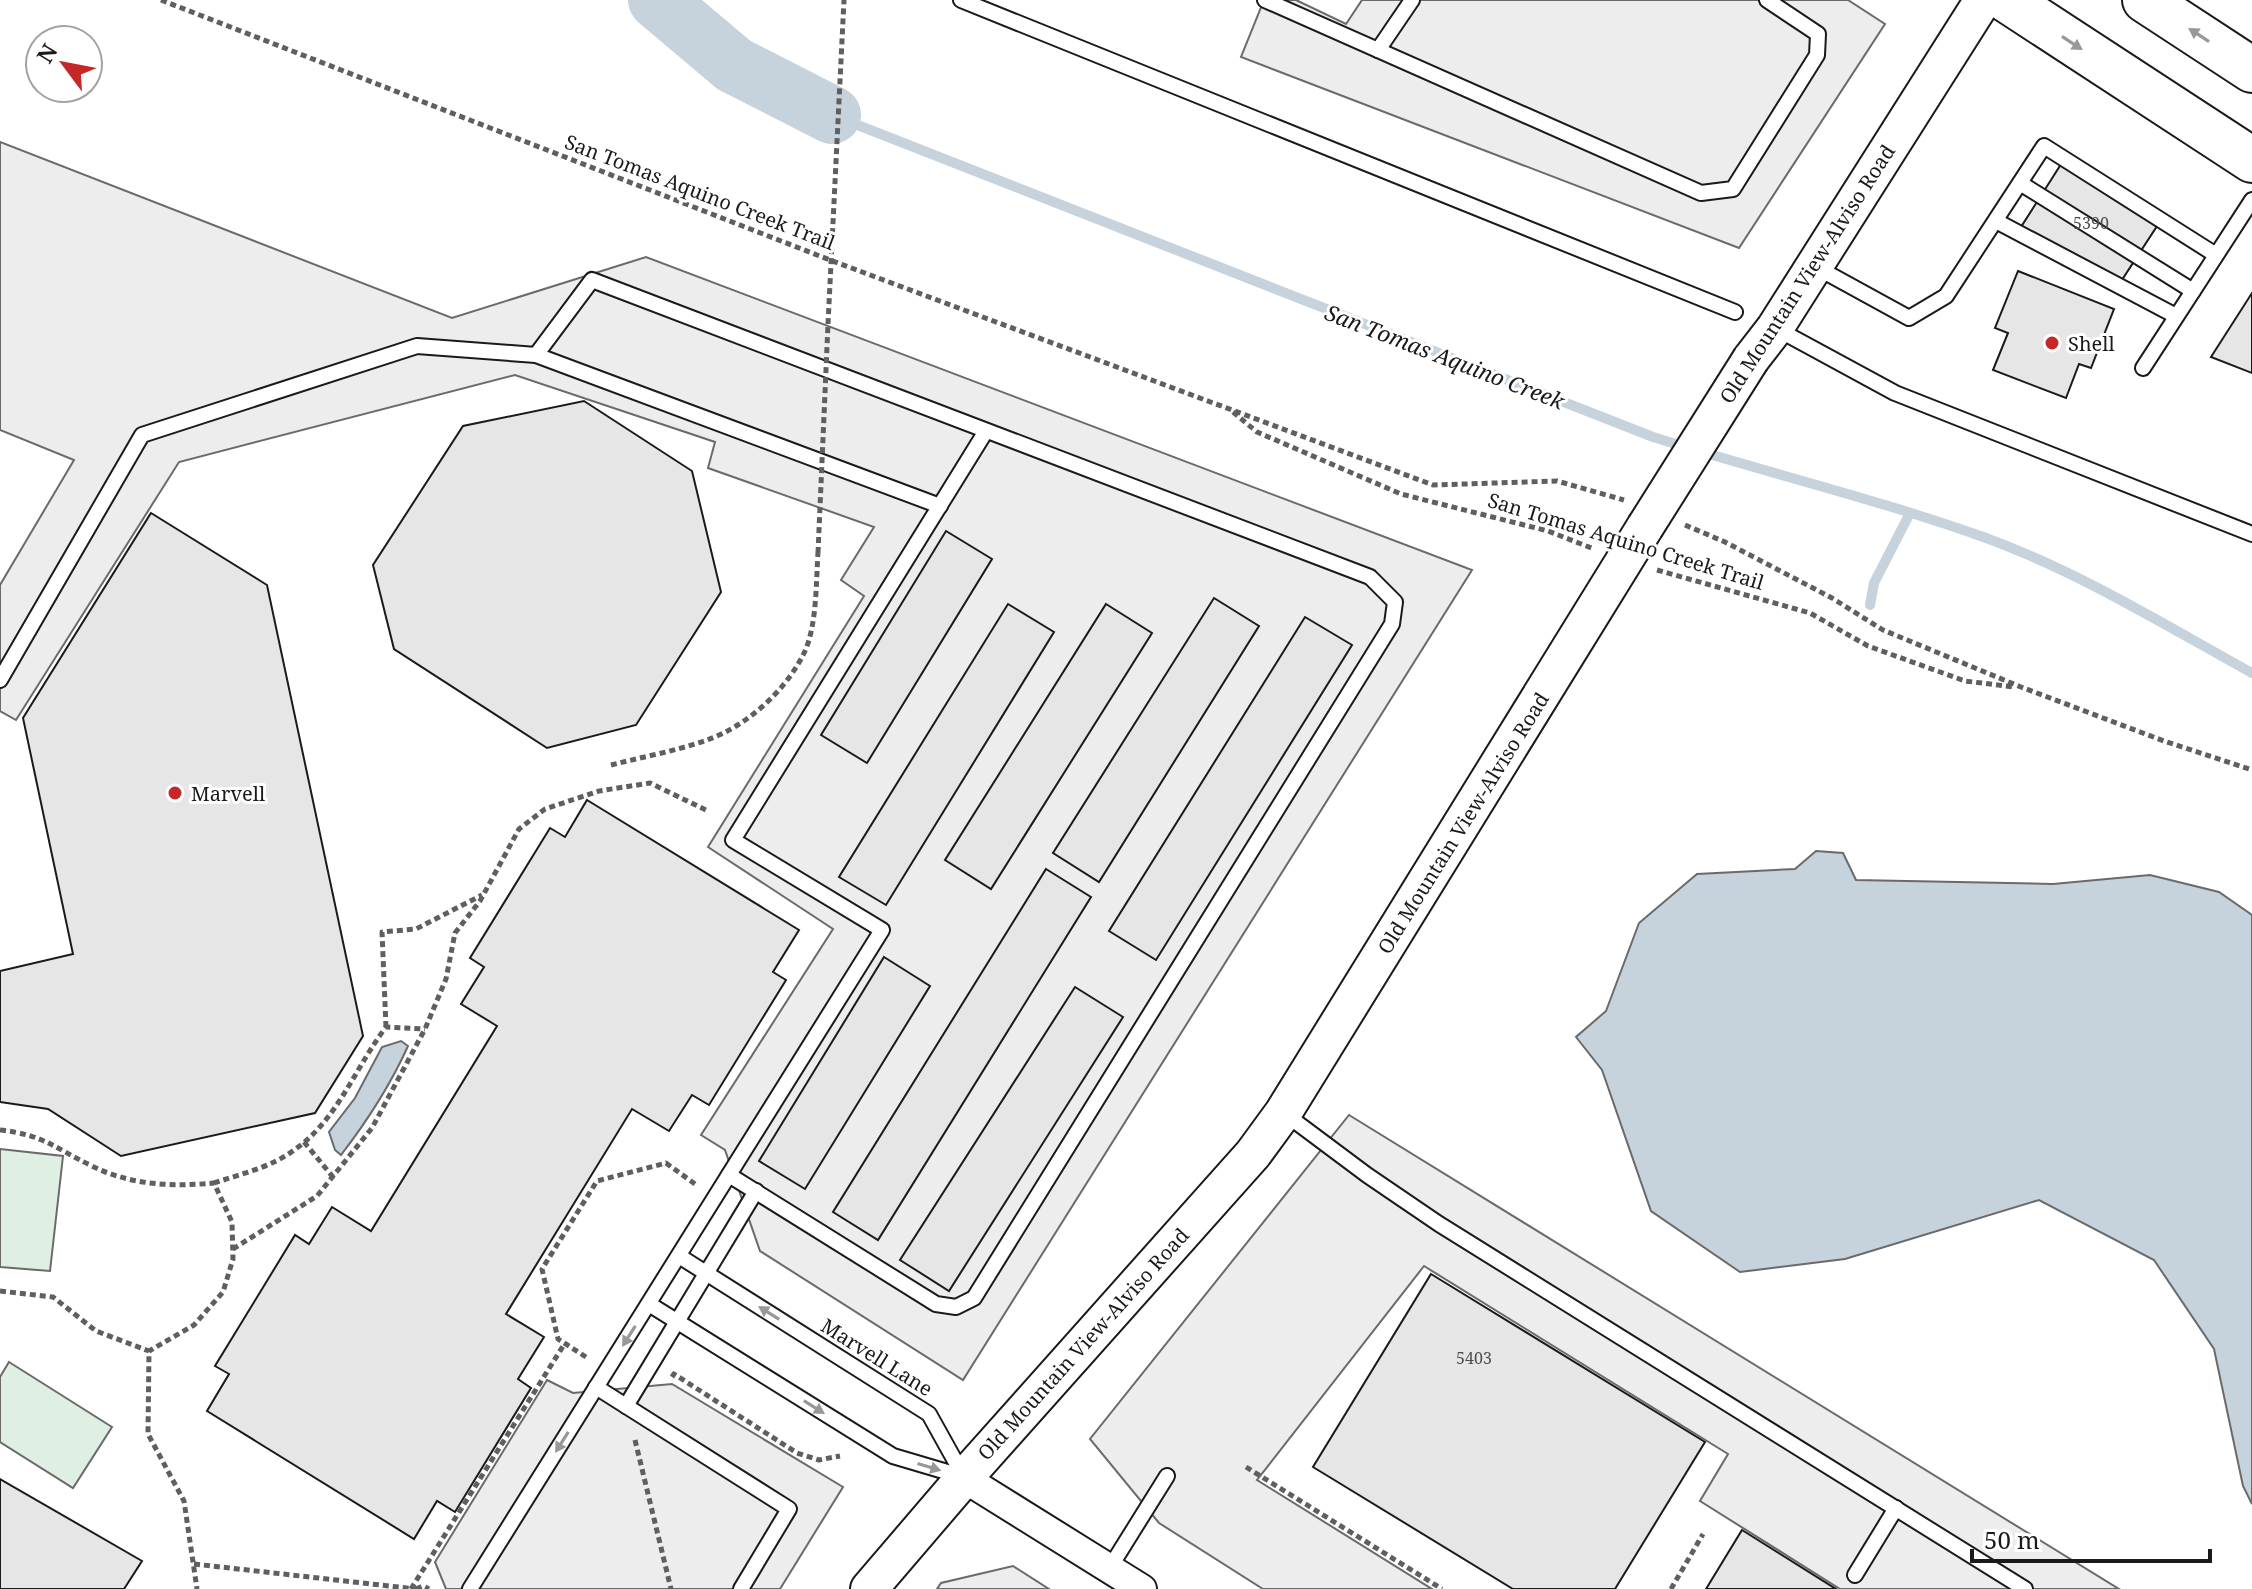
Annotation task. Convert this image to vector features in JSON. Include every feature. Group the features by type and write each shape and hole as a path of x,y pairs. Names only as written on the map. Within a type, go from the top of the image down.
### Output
{"main road":[{"path":"2007,0 2252,160"},
{"path":"2145,0 2252,70"}],"street":[{"name":"Old Mountain View-Alviso Road","path":"869,1589 1253,1154 1283,1113 1626,561 1636,514 1775,328 1983,0"},
{"path":"964,1478 1142,1589"}],"lane":[{"path":"961,0 1735,312"},
{"path":"1265,0 1701,193 1733,189 1817,55 1818,34 1767,0"},
{"path":"1378,50 1412,0"},
{"path":"1815,266 1909,318 1946,296 2044,146 2216,255"},
{"path":"2020,183 2193,291"},
{"path":"2143,368 2252,200"},
{"path":"1996,221 2176,316"},
{"path":"536,355 592,280 1370,577 1395,602 1392,624 974,1298 956,1307 936,1304 729,1175"},
{"path":"1775,328 1895,393 2252,534"},
{"path":"0,680 142,435 417,346 536,355 940,506"},
{"path":"470,1589 882,930 733,840 986,431"},
{"path":"1283,1113 1354,1167 1439,1224 2025,1589"},
{"path":"626,1406 756,1191"},
{"name":"Marvell Lane","path":"679,1256 929,1414 964,1478"},
{"path":"649,1304 893,1456 964,1478"},
{"path":"596,1387 789,1509 741,1589"},
{"path":"1109,1569 1167,1476"},
{"path":"1855,1575 1896,1508"}],"path":[{"name":"San Tomas Aquino Creek Trail","path":"161,0 830,260 1433,485 1557,481 1636,514"},
{"path":"611,765 708,740 747,719 786,681 806,649 815,603 818,553 844,0"},
{"name":"San Tomas Aquino Creek Trail","path":"1229,408 1257,432 1401,494 1548,531 1626,561 1810,613 1868,646 1965,681 2021,687"},
{"name":"San Tomas Aquino Creek Trail","path":"1683,524 1725,542 1832,598 1883,630 2021,687 2164,741 2252,770"},
{"path":"233,1249 317,1196 372,1128 425,1029 446,979 455,933 484,894 519,829 545,809 599,791 650,783 708,811"},
{"path":"0,1130 47,1140 93,1167 141,1182 183,1186 214,1183 276,1161 304,1142 333,1113 386,1027 382,932 416,929 484,894"},
{"path":"386,1027 425,1029"},
{"path":"304,1142 333,1177"},
{"path":"586,1357 558,1339 542,1269 597,1181 666,1163 695,1184"},
{"path":"149,1351 194,1325 223,1292 233,1259 232,1222 214,1183"},
{"path":"0,1291 53,1297 96,1331 149,1351"},
{"path":"414,1589 565,1343"},
{"path":"149,1351 148,1434 184,1501 197,1589"},
{"path":"1246,1467 1442,1589"},
{"path":"1671,1589 1703,1534"},
{"path":"194,1564 429,1589"}],"green space":[{"path":"0,1149 63,1156 50,1271 0,1267"},
{"path":"9,1362 112,1427 73,1488 0,1442 0,1377"}],"shaded area":[{"path":"1264,0 1296,0 1346,24 1362,0 1848,0 1885,24 1739,248 1241,57"},
{"path":"0,142 452,318 646,257 1472,570 963,1380 760,1251 725,1150 701,1135 833,929 708,847 864,596 841,580 874,527 708,468 715,442 515,375 179,462 16,720 0,711 0,585 74,460 0,430"},
{"path":"1816,851 1843,853 1856,880 2053,884 2150,875 2219,892 2252,915 2252,1504 2243,1486 2214,1349 2154,1260 2039,1200 1845,1259 1740,1272 1651,1211 1602,1070 1576,1037 1606,1011 1639,923 1697,874 1795,869"},
{"path":"401,1041 408,1046 394,1075 341,1155 335,1150 329,1132 355,1098 382,1047"},
{"path":"1349,1115 2119,1589 1840,1589 1700,1501 1728,1454 1424,1266 1257,1480 1432,1589 1263,1589 1159,1523 1090,1439"},
{"path":"547,1380 573,1393 672,1384 843,1487 780,1589 446,1589 435,1562"},
{"path":"1013,1566 1049,1589 937,1589 941,1583"}],"building":[{"name":"Shell","path":"2065,158 2161,220 2116,289 2021,227"},
{"name":"Shell","path":"2018,271 2114,309 2091,368 2079,364 2066,398 1993,370 2008,333 1995,328"},
{"path":"2252,293 2252,373 2211,357"},
{"path":"584,401 692,471 721,592 636,725 547,748 394,649 373,565 463,426"},
{"name":"Marvell","path":"151,513 267,585 363,1036 315,1113 121,1156 48,1109 0,1102 0,971 73,954 23,718"},
{"path":"946,531 992,559 867,763 821,735"},
{"path":"1214,598 1259,626 1099,882 1053,853"},
{"path":"1008,604 1054,632 886,905 839,877"},
{"path":"1106,604 1152,633 991,889 945,860"},
{"path":"1305,617 1352,645 1156,960 1109,931"},
{"path":"587,800 799,930 773,972 786,980 709,1105 692,1095 669,1131 632,1109 506,1314 544,1337 518,1379 531,1388 455,1512 437,1501 414,1539 207,1411 229,1374 215,1366 295,1235 309,1244 332,1207 371,1231 497,1026 461,1004 484,967 470,958 550,828 565,837"},
{"path":"1046,869 1091,897 878,1240 833,1212"},
{"path":"884,957 930,986 805,1189 759,1161"},
{"path":"1075,987 1123,1017 949,1291 900,1260"},
{"path":"1431,1274 1705,1442 1615,1589 1513,1589 1313,1467"},
{"path":"0,1479 142,1561 124,1589 0,1589"},
{"path":"1742,1530 1836,1589 1706,1589"}],"waterway":[{"name":"San Tomas Aquino Creek","path":"657,0 734,65 832,115"},
{"name":"San Tomas Aquino Creek","path":"832,115 1653,437 1986,538 2088,583 2252,673"},
{"path":"1870,605 1874,583 1910,513"}],"place":[{"name":"Shell","path":"2052,343"},
{"name":"Marvell","path":"175,793"}]}
